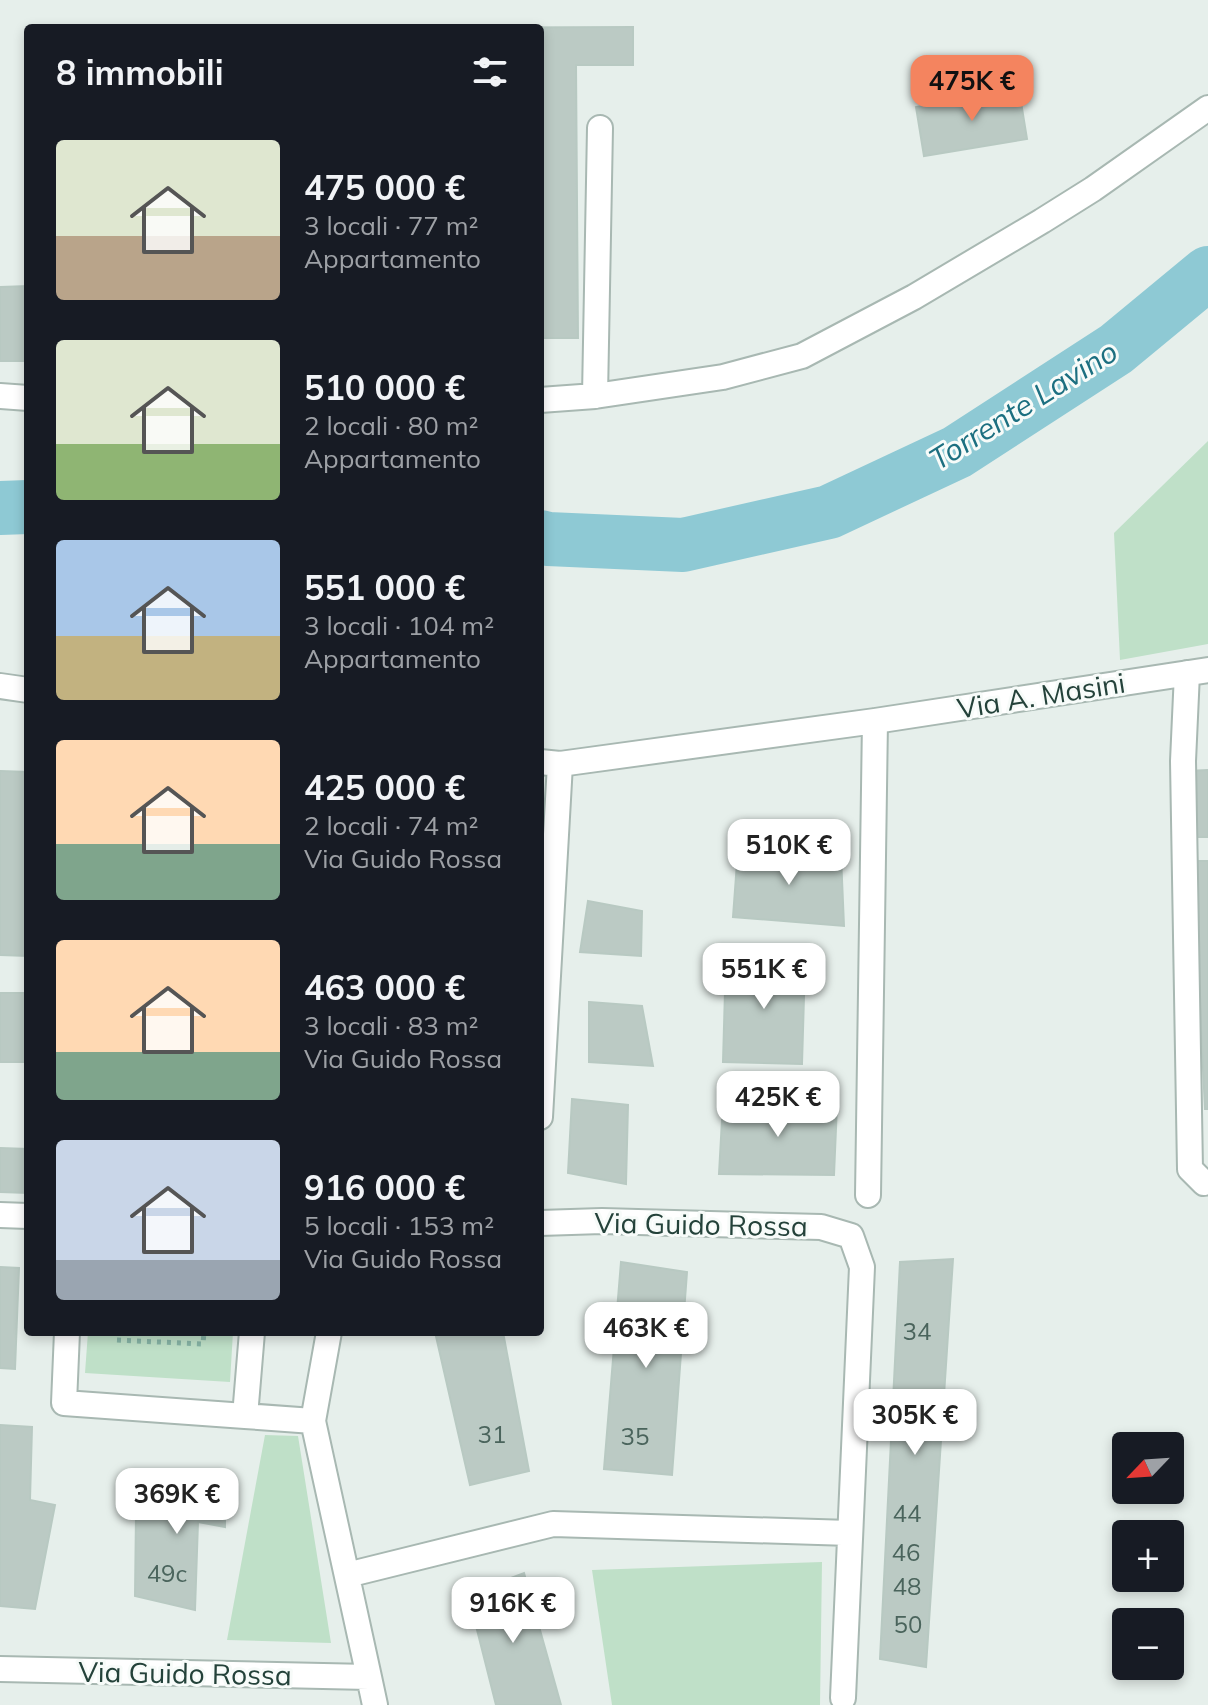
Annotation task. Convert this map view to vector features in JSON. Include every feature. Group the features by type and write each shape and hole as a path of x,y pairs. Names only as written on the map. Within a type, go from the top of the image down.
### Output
{"street":[{"path":"544,400 595,396 723,377 802,356 914,297 1042,221 1208,108"},
{"path":"595,396 600,128"},
{"path":"0,396 24,398"},
{"path":"1198,671 1183,761 1190,1169 1204,1183 1208,1182"},
{"name":"Via A. Masini","path":"550,763 875,721 1198,671"},
{"path":"0,686 24,689"},
{"path":"868,1195 875,721"},
{"path":"544,975 550,763"},
{"path":"0,1215 24,1216"},
{"name":"Via Guido Rossa","path":"544,1223 602,1221 821,1227 851,1236 862,1267 843,1698"},
{"path":"67,1336 64,1403 313,1421"},
{"path":"245,1416 252,1336"},
{"path":"328,1336 313,1421 375,1705"},
{"path":"347,1575 553,1524 850,1533"},
{"name":"Via Guido Rossa","path":"0,1669 369,1677"}],"path":[{"path":"115,1336 115,1340 203,1344 204,1336"}],"green space":[{"path":"1208,441 1208,644 1120,660 1114,533"},
{"path":"88,1336 233,1336 230,1382 85,1373"},
{"path":"265,1435 298,1436 331,1643 227,1640"},
{"path":"822,1562 820,1705 612,1705 592,1570"}],"building":[{"path":"544,27 633,27 633,65 576,65 578,338 544,338"},
{"path":"1019,90 1027,139 924,156 916,107"},
{"path":"24,286 24,361 0,361 0,287"},
{"path":"1208,770 1208,837 1188,837 1188,771"},
{"path":"0,771 24,772 24,956 0,955"},
{"path":"738,849 841,856 844,926 733,917"},
{"path":"1193,861 1208,861 1208,1109 1205,1109"},
{"path":"588,901 642,911 641,956 580,952"},
{"path":"726,956 805,963 802,1064 723,1062"},
{"path":"0,993 24,993 24,1062 0,1062"},
{"path":"589,1002 642,1006 653,1066 589,1062"},
{"path":"572,1099 628,1105 626,1184 568,1173"},
{"path":"723,1102 837,1105 834,1175 719,1174"},
{"path":"0,1148 24,1149 24,1193 0,1192"},
{"path":"953,1259 926,1667 880,1659 900,1262"},
{"path":"621,1262 687,1272 672,1475 604,1469"},
{"path":"0,1267 19,1268 15,1369 0,1368"},
{"path":"436,1336 504,1336 529,1471 470,1485"},
{"path":"0,1425 32,1427 30,1500 55,1505 35,1609 0,1606"},
{"path":"162,1471 225,1472 225,1527 198,1522 195,1610 135,1596 136,1514 165,1513"},
{"path":"524,1573 561,1705 496,1705 468,1594"}],"waterway":[{"name":"Torrente Lavino","path":"544,538 683,545 829,512 957,452 1116,349 1208,273"},
{"name":"Torrente Lavino","path":"0,508 24,507"}]}
